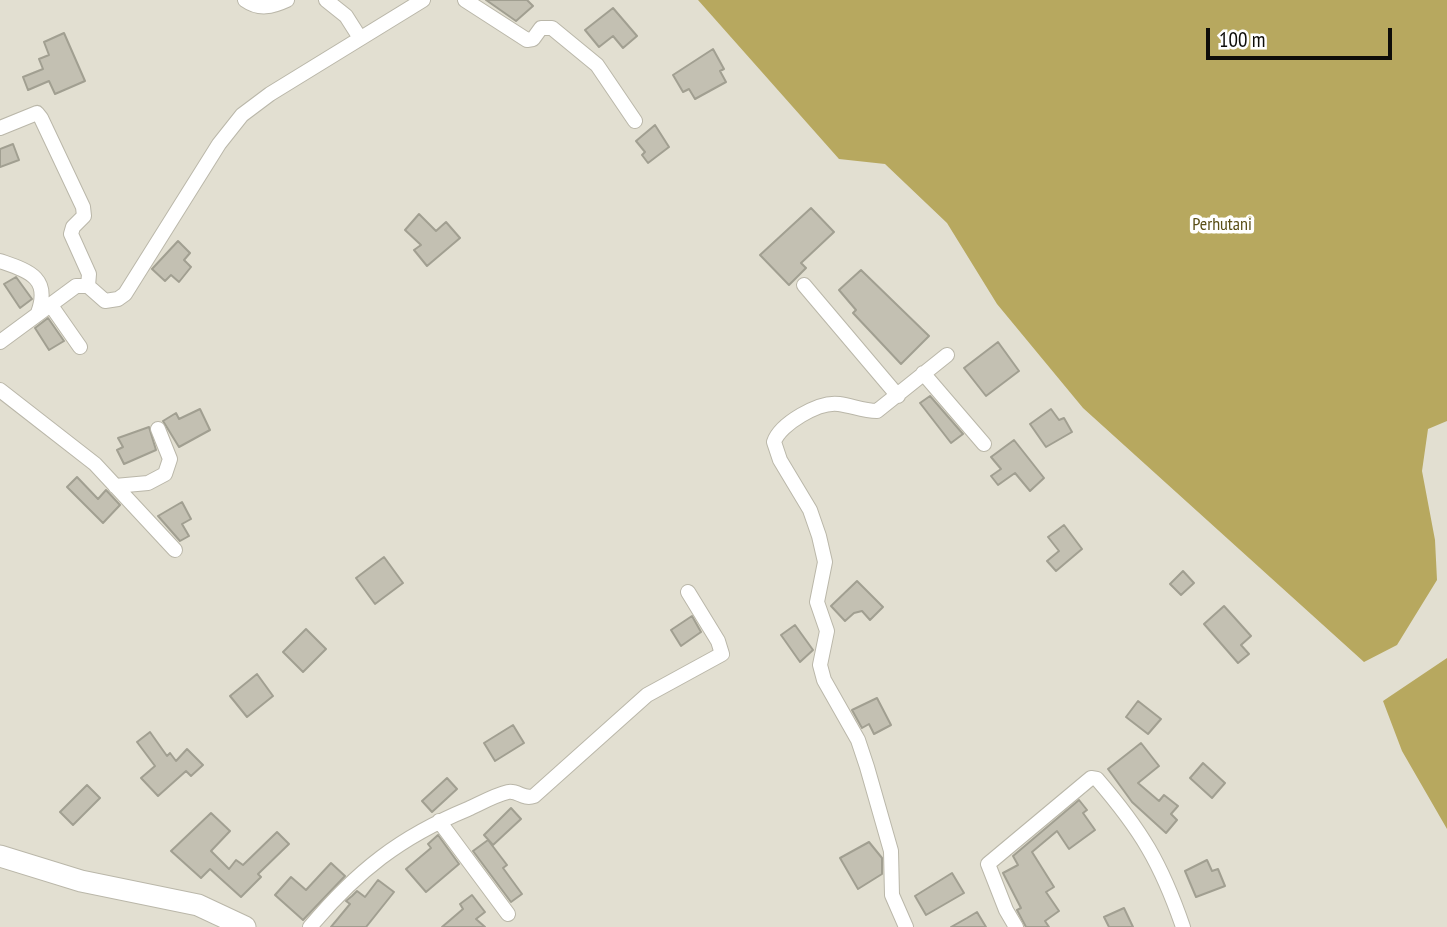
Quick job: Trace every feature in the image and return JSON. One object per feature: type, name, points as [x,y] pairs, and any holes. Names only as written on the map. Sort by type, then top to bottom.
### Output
[{"type":"highway","points":[[2,860],[81,881],[198,905],[245,927]]},
{"type":"street","points":[[245,0],[269,7],[287,0]]},
{"type":"street","points":[[327,0],[345,16],[360,38]]},
{"type":"street","points":[[88,286],[104,301],[118,299],[125,294],[219,144],[242,115],[422,0]]},
{"type":"street","points":[[465,0],[527,40],[533,39],[541,28],[552,28],[597,65],[635,121]]},
{"type":"street","points":[[0,128],[34,113],[41,118],[83,207],[84,216],[71,230],[89,274],[88,286]]},
{"type":"street","points":[[0,261],[27,271],[37,279],[44,309],[80,347]]},
{"type":"street","points":[[804,285],[898,396]]},
{"type":"street","points":[[0,342],[71,289],[88,286]]},
{"type":"street","points":[[906,927],[892,895],[891,851],[867,767],[858,740],[824,680],[820,666],[827,631],[817,602],[825,562],[819,537],[810,510],[780,460],[774,442],[785,427],[825,405],[837,404],[864,411],[877,411],[947,355]]},
{"type":"street","points":[[923,373],[984,444]]},
{"type":"street","points":[[0,390],[95,464],[175,550]]},
{"type":"street","points":[[116,486],[148,483],[165,474],[170,459],[158,429]]},
{"type":"street","points":[[310,927],[361,870],[410,835],[507,792],[514,792],[525,798],[534,796],[647,695],[722,654],[718,641],[688,592]]},
{"type":"street","points":[[1016,927],[1006,910],[988,864],[1091,778],[1097,779],[1145,838],[1169,887],[1182,927]]},
{"type":"street","points":[[439,821],[508,914]]},
{"type":"green space","name":"Perhutani","points":[[698,0],[1447,0],[1447,421],[1428,429],[1422,471],[1435,540],[1437,580],[1397,645],[1364,662],[1083,408],[997,304],[947,223],[885,164],[839,159]]},
{"type":"green space","points":[[1447,658],[1447,829],[1402,751],[1383,701]]},
{"type":"building","points":[[486,0],[527,0],[533,6],[516,21]]},
{"type":"building","points":[[613,8],[637,36],[623,48],[613,36],[599,47],[585,30]]},
{"type":"building","points":[[64,33],[85,81],[55,94],[49,81],[28,90],[23,77],[43,69],[39,59],[49,55],[44,42]]},
{"type":"building","points":[[713,49],[724,69],[720,71],[726,82],[695,99],[689,89],[683,92],[673,75]]},
{"type":"building","points":[[655,125],[669,147],[648,163],[642,155],[645,152],[636,141]]},
{"type":"building","points":[[13,144],[19,160],[0,167],[0,149]]},
{"type":"building","points":[[811,208],[834,232],[801,263],[806,268],[789,285],[760,255]]},
{"type":"building","points":[[419,214],[436,231],[446,222],[460,238],[427,266],[414,250],[421,245],[405,230]]},
{"type":"building","points":[[178,241],[190,253],[184,260],[191,267],[179,282],[171,275],[165,281],[152,269]]},
{"type":"building","points":[[861,270],[929,336],[901,364],[853,313],[856,310],[839,290]]},
{"type":"building","points":[[16,277],[32,299],[20,308],[4,284]]},
{"type":"building","points":[[48,318],[64,341],[49,350],[35,328]]},
{"type":"building","points":[[998,342],[1019,371],[986,396],[964,368]]},
{"type":"building","points":[[930,396],[963,434],[951,443],[920,403]]},
{"type":"building","points":[[200,409],[210,430],[179,447],[163,421],[176,413],[179,419]]},
{"type":"building","points":[[1051,409],[1059,420],[1064,418],[1072,432],[1046,447],[1030,424]]},
{"type":"building","points":[[149,427],[156,450],[124,464],[117,450],[123,447],[118,438]]},
{"type":"building","points":[[1014,440],[1044,478],[1030,491],[1015,473],[998,485],[991,476],[1001,469],[991,457]]},
{"type":"building","points":[[77,477],[98,499],[106,490],[120,505],[103,523],[67,487]]},
{"type":"building","points":[[182,502],[191,519],[182,524],[189,536],[180,541],[158,516]]},
{"type":"building","points":[[1064,525],[1082,549],[1056,571],[1047,561],[1059,551],[1048,537]]},
{"type":"building","points":[[384,557],[403,583],[375,604],[356,578]]},
{"type":"building","points":[[1183,571],[1194,583],[1181,595],[1170,584]]},
{"type":"building","points":[[857,581],[883,607],[870,620],[862,611],[854,613],[845,621],[831,606]]},
{"type":"building","points":[[1224,606],[1251,636],[1241,645],[1249,654],[1238,663],[1204,624]]},
{"type":"building","points":[[692,616],[701,632],[681,646],[671,630]]},
{"type":"building","points":[[795,625],[813,650],[800,662],[781,635]]},
{"type":"building","points":[[306,629],[326,649],[303,672],[283,652]]},
{"type":"building","points":[[257,674],[273,696],[247,717],[230,696]]},
{"type":"building","points":[[877,698],[891,725],[874,734],[869,724],[862,728],[852,710]]},
{"type":"building","points":[[1138,701],[1161,719],[1148,734],[1126,717]]},
{"type":"building","points":[[513,725],[524,743],[495,761],[484,743]]},
{"type":"building","points":[[150,732],[167,756],[170,753],[176,761],[187,749],[203,765],[191,776],[186,771],[158,796],[141,778],[155,766],[137,742]]},
{"type":"building","points":[[1141,743],[1159,766],[1138,783],[1159,801],[1164,795],[1178,806],[1171,814],[1177,820],[1166,833],[1132,802],[1108,769]]},
{"type":"building","points":[[1203,763],[1225,783],[1212,798],[1190,778]]},
{"type":"building","points":[[447,778],[457,789],[432,812],[422,801]]},
{"type":"building","points":[[87,785],[100,798],[73,825],[60,812]]},
{"type":"building","points":[[1079,800],[1087,810],[1083,813],[1095,830],[1069,849],[1057,831],[1032,852],[1054,887],[1046,892],[1059,911],[1045,921],[1049,927],[1026,927],[1017,910],[1021,908],[1003,873],[1018,865],[1013,856]]},
{"type":"building","points":[[511,808],[521,819],[493,845],[484,835]]},
{"type":"building","points":[[211,813],[230,831],[211,851],[229,869],[236,860],[243,865],[277,832],[289,844],[258,874],[261,877],[241,897],[210,869],[201,878],[171,851]]},
{"type":"building","points":[[438,835],[459,864],[426,892],[406,869],[431,848],[428,844]]},
{"type":"building","points":[[488,840],[507,865],[503,868],[522,894],[511,902],[473,851]]},
{"type":"building","points":[[869,842],[882,858],[882,874],[858,889],[840,858]]},
{"type":"building","points":[[1207,860],[1212,871],[1218,869],[1225,886],[1196,897],[1185,871]]},
{"type":"building","points":[[331,863],[345,876],[303,920],[275,895],[291,877],[306,890]]},
{"type":"building","points":[[952,873],[964,893],[926,915],[915,896]]},
{"type":"building","points":[[378,880],[394,892],[366,927],[331,927],[350,904],[346,901],[357,891],[365,897]]},
{"type":"building","points":[[472,895],[485,912],[476,919],[485,927],[442,927],[463,909],[460,904]]},
{"type":"building","points":[[1124,908],[1133,927],[1109,927],[1104,917]]},
{"type":"building","points":[[977,912],[986,927],[951,927],[967,918]]}]
